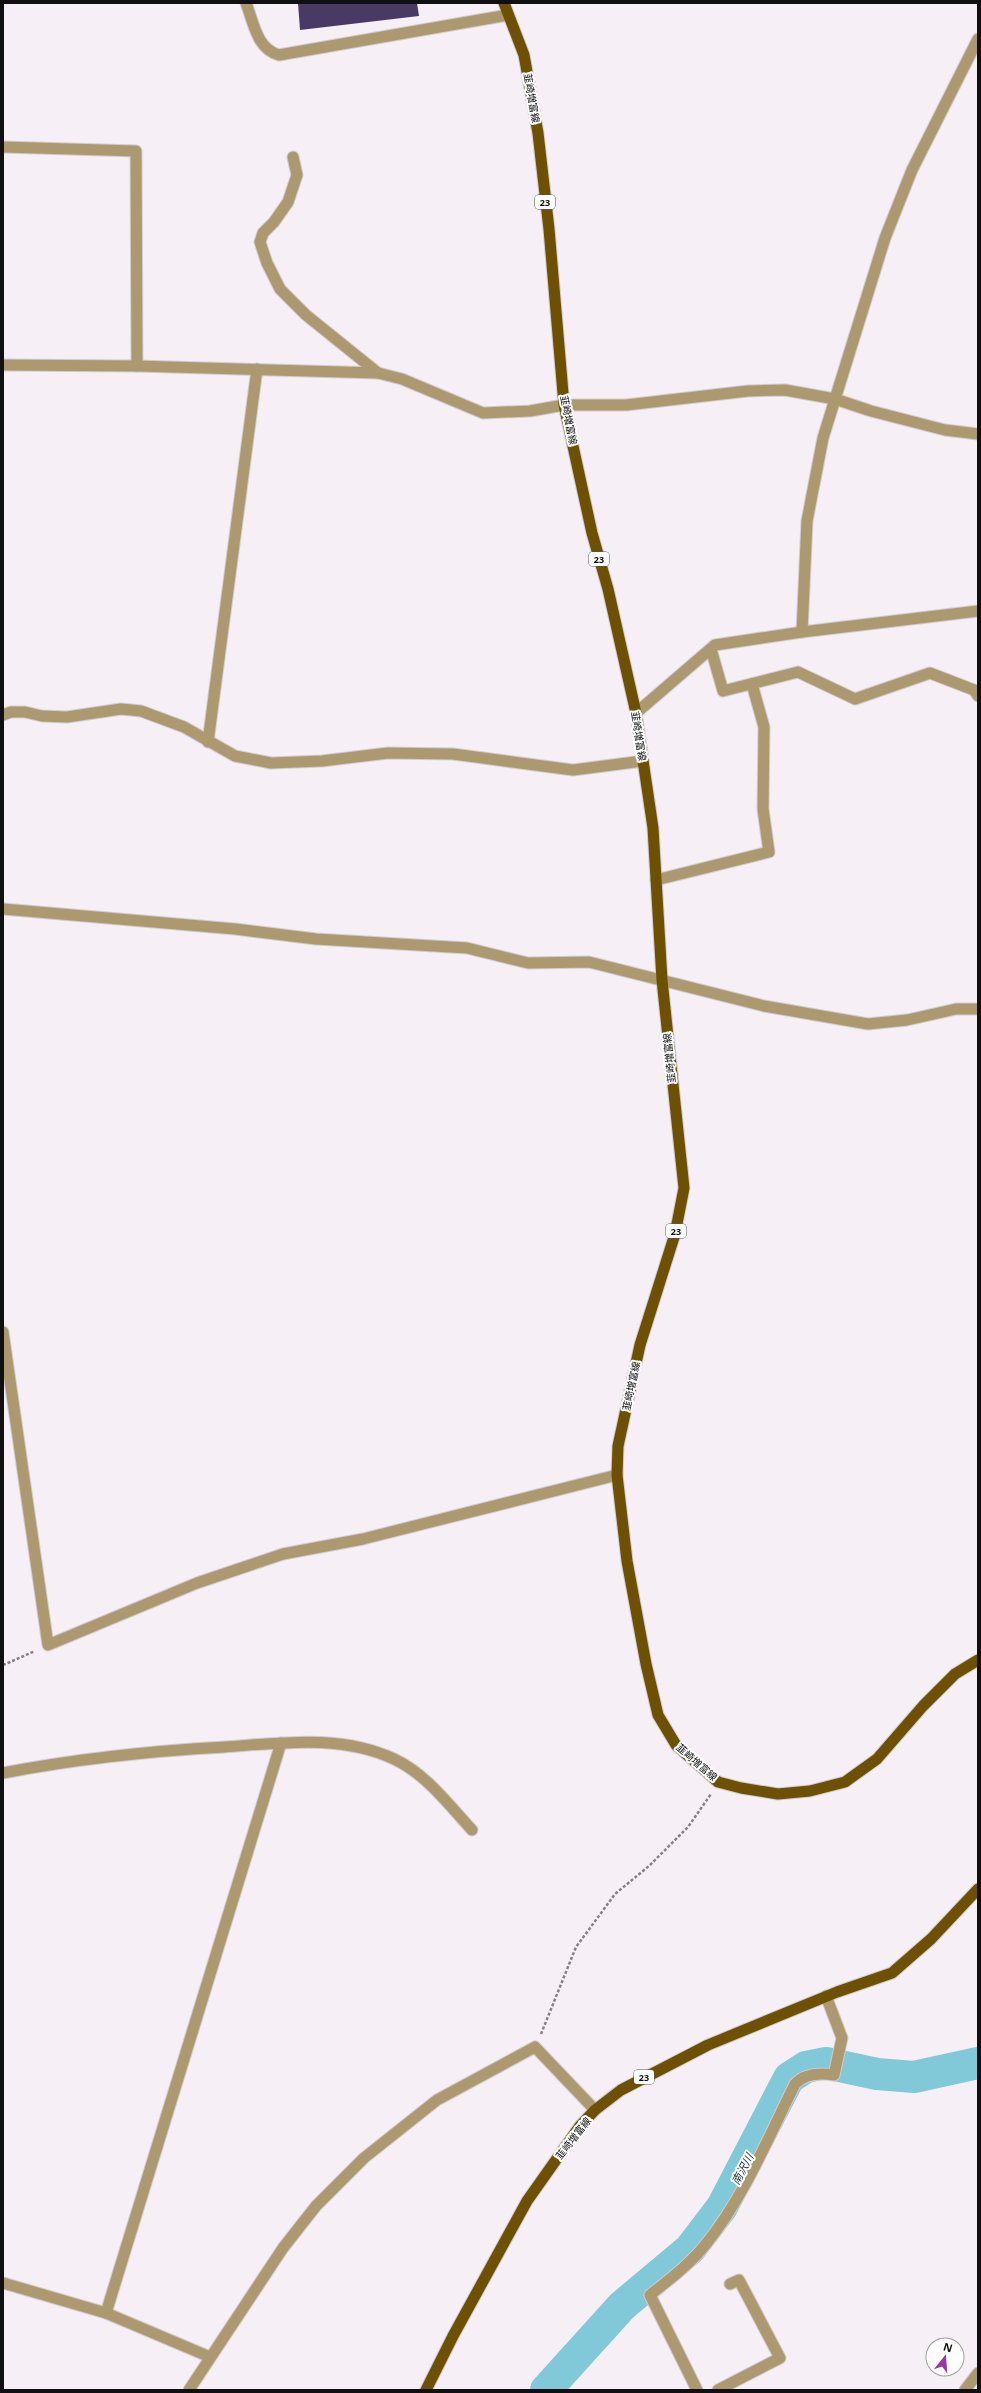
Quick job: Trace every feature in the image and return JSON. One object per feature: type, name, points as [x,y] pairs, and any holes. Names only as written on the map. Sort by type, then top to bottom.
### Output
[{"type":"main road","name":"韮崎増富線","points":[[504,3],[524,55],[538,133],[549,229],[564,405],[592,532],[608,589],[636,713],[653,828],[662,980],[684,1188],[676,1234],[640,1345],[618,1446],[617,1475],[627,1561],[646,1664],[658,1715],[676,1745],[718,1782],[741,1788],[778,1794],[810,1791],[845,1782],[877,1759],[923,1706],[955,1674],[978,1660]]},
{"type":"main road","name":"韮崎増富線","points":[[426,2390],[453,2336],[527,2201],[580,2126],[595,2110],[621,2090],[708,2045],[826,1996],[892,1973],[931,1939],[977,1891]]},
{"type":"street","points":[[246,3],[262,45],[268,52],[280,55],[508,15]]},
{"type":"street","points":[[802,632],[807,521],[823,438],[885,238],[912,170],[978,39]]},
{"type":"street","points":[[3,148],[136,151],[137,366]]},
{"type":"street","points":[[293,157],[297,175],[288,202],[274,222],[263,233],[260,242],[267,263],[280,289],[306,315],[378,373]]},
{"type":"street","points":[[3,365],[137,366],[378,373],[402,379],[483,413],[530,411],[564,405],[626,405],[741,392],[777,390],[835,399],[871,411],[945,430],[978,434]]},
{"type":"street","points":[[208,742],[257,369]]},
{"type":"street","points":[[636,713],[715,645],[802,632],[978,611]]},
{"type":"street","points":[[711,649],[724,691],[798,672],[855,699],[930,673],[974,690],[978,696]]},
{"type":"street","points":[[656,880],[769,852],[763,809],[764,727],[752,684]]},
{"type":"street","points":[[3,715],[10,712],[25,712],[42,716],[67,717],[121,708],[142,711],[184,727],[235,756],[271,763],[322,761],[388,753],[453,754],[573,770],[644,761]]},
{"type":"street","points":[[3,909],[235,929],[316,939],[467,948],[528,963],[589,962],[764,1006],[868,1024],[907,1020],[956,1009],[978,1009]]},
{"type":"street","points":[[3,1332],[48,1645],[197,1583],[283,1554],[364,1539],[617,1475]]},
{"type":"street","points":[[3,1773],[154,1751],[318,1742],[360,1747],[394,1759],[418,1772],[472,1830]]},
{"type":"street","points":[[106,2313],[281,1743]]},
{"type":"street","points":[[697,2390],[650,2295],[680,2271],[706,2245],[723,2221],[741,2192],[795,2084],[800,2079],[822,2073],[834,2076],[842,2038],[826,1996]]},
{"type":"street","points":[[189,2390],[283,2248],[316,2206],[364,2158],[437,2100],[536,2048],[595,2110]]},
{"type":"street","points":[[718,2390],[732,2387],[780,2358],[739,2280],[730,2284]]},
{"type":"street","points":[[3,2283],[106,2313],[210,2357]]},
{"type":"street","points":[[965,2390],[978,2373]]},
{"type":"path","points":[[3,1665],[48,1645]]},
{"type":"path","points":[[536,2048],[576,1947],[615,1894],[649,1866],[688,1827],[710,1797],[718,1782]]},
{"type":"building","points":[[298,3],[417,3],[419,16],[300,30]]},
{"type":"waterway","name":"南沢川","points":[[546,2390],[622,2306],[690,2249],[722,2207],[789,2078],[806,2067],[826,2063],[877,2074],[914,2077],[978,2063]]}]
